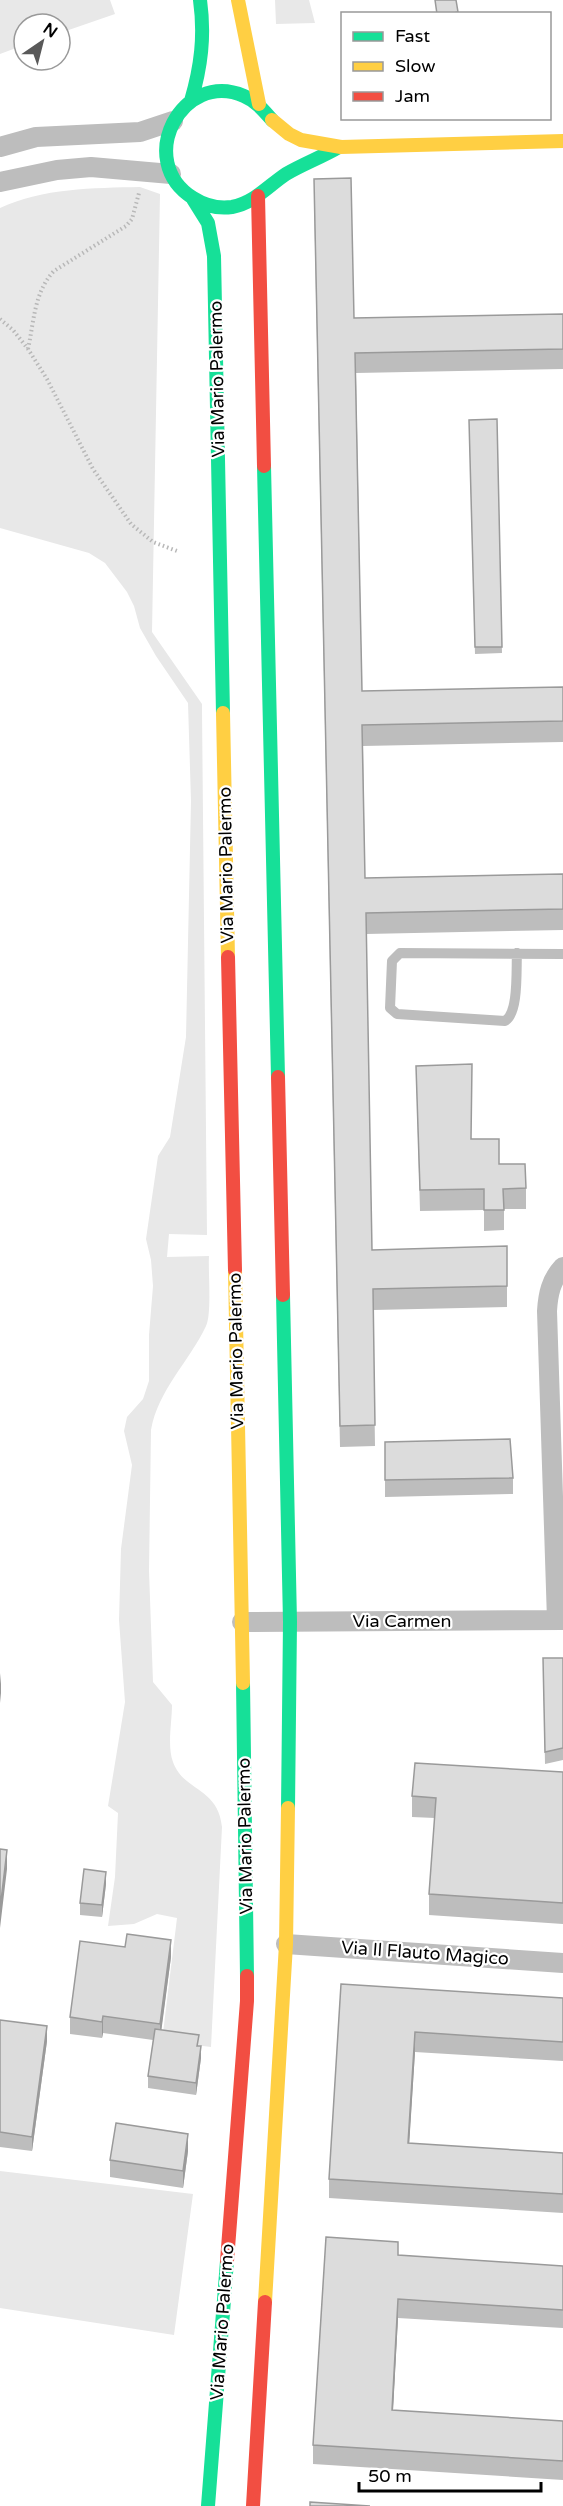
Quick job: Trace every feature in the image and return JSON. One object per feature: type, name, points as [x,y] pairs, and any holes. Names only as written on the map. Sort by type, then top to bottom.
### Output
[{"type":"street","points":[[189,0],[203,20]]},
{"type":"street","points":[[3,183],[57,170],[91,167],[171,174],[166,148],[173,122],[191,101],[204,50],[200,0]]},
{"type":"street","points":[[238,0],[259,104]]},
{"type":"street","points":[[191,101],[210,93],[240,94],[259,104],[280,129],[301,140],[339,147],[563,141]]},
{"type":"street","points":[[272,118],[281,145]]},
{"type":"street","points":[[0,147],[36,137],[140,132],[173,122]]},
{"type":"street","points":[[193,199],[209,205],[226,207],[243,204],[258,196],[270,184],[339,147]]},
{"type":"street","points":[[270,184],[280,161]]},
{"type":"street","name":"Via Mario Palermo","points":[[171,174],[180,188],[193,199],[208,223],[214,256],[242,1622],[247,2001],[208,2506]]},
{"type":"street","points":[[254,2506],[286,1944],[290,1622],[258,196]]},
{"type":"street","points":[[560,1620],[547,1311],[548,1296],[553,1280],[563,1267]]},
{"type":"street","name":"Via Carmen","points":[[242,1622],[560,1620]]},
{"type":"street","name":"Via Il Flauto Magico","points":[[286,1944],[563,1963]]},
{"type":"lane","points":[[517,953],[514,1010],[509,1019],[505,1021],[397,1014],[390,1008],[392,961],[397,954],[517,953],[563,954]]},
{"type":"path","points":[[28,349],[36,307],[46,280],[69,262],[111,237],[132,219],[140,187],[138,172]]},
{"type":"path","points":[[0,319],[13,330],[28,349],[47,379],[93,469],[131,524],[153,542],[177,551]]},
{"type":"shaded area","points":[[0,0],[110,0],[115,14],[72,29],[72,12],[12,12],[12,50],[0,54]]},
{"type":"shaded area","points":[[275,0],[309,0],[315,23],[276,24]]},
{"type":"shaded area","points":[[140,187],[160,194],[152,632],[202,704],[207,1235],[169,1234],[167,1257],[209,1256],[209,1312],[206,1326],[160,1402],[151,1430],[149,1571],[153,1682],[172,1705],[170,1741],[173,1762],[178,1772],[214,1804],[222,1827],[211,2047],[162,2041],[177,1918],[157,1914],[134,1924],[108,1926],[115,1877],[118,1813],[108,1806],[125,1702],[119,1620],[121,1549],[132,1465],[124,1431],[127,1417],[143,1399],[149,1381],[149,1335],[153,1286],[151,1260],[146,1239],[158,1156],[170,1137],[186,1037],[191,801],[188,703],[140,628],[134,606],[127,592],[105,563],[89,553],[0,528],[0,208],[33,196],[68,190]]},
{"type":"shaded area","points":[[0,2171],[193,2194],[174,2335],[0,2308]]},
{"type":"building","points":[[435,0],[456,0],[458,12],[437,12]]},
{"type":"building","points":[[351,178],[354,318],[563,314],[563,349],[355,353],[362,691],[563,687],[563,721],[362,725],[365,878],[563,874],[563,909],[366,913],[372,1250],[507,1246],[507,1286],[373,1289],[375,1425],[340,1426],[314,179]]},
{"type":"building","points":[[497,419],[502,647],[475,647],[469,420]]},
{"type":"building","points":[[472,1064],[471,1139],[499,1139],[499,1164],[525,1164],[526,1188],[503,1189],[504,1210],[484,1210],[484,1189],[420,1190],[416,1066]]},
{"type":"building","points":[[510,1439],[513,1478],[385,1480],[385,1442]]},
{"type":"building","points":[[543,1658],[563,1658],[563,1748],[545,1752]]},
{"type":"building","points":[[415,1763],[563,1772],[563,1903],[429,1894],[436,1798],[412,1796]]},
{"type":"building","points":[[0,1849],[7,1850],[0,1909]]},
{"type":"building","points":[[84,1869],[106,1872],[102,1905],[80,1903]]},
{"type":"building","points":[[127,1934],[171,1940],[160,2024],[103,2016],[102,2022],[70,2017],[80,1941],[125,1947]]},
{"type":"building","points":[[341,1984],[563,1998],[563,2042],[415,2032],[408,2143],[563,2153],[563,2194],[329,2179]]},
{"type":"building","points":[[0,2020],[47,2026],[32,2137],[0,2132]]},
{"type":"building","points":[[155,2029],[199,2035],[197,2046],[201,2046],[196,2083],[148,2076]]},
{"type":"building","points":[[116,2123],[188,2134],[183,2171],[110,2160]]},
{"type":"building","points":[[326,2237],[398,2242],[398,2255],[563,2266],[563,2310],[398,2299],[392,2410],[563,2421],[563,2461],[313,2445]]},
{"type":"building","points":[[310,2502],[370,2506],[310,2506]]},
{"type":"traffic: fast","points":[[191,101],[201,51],[200,0]]},
{"type":"traffic: fast","points":[[272,120],[256,103],[244,96],[222,91],[202,95],[185,107],[173,123],[167,142],[167,163],[176,182],[202,203],[216,207],[232,207],[247,202],[286,174],[339,147]]},
{"type":"traffic: fast","points":[[193,199],[208,223],[214,256],[223,713]]},
{"type":"traffic: fast","points":[[264,466],[278,1077]]},
{"type":"traffic: fast","points":[[283,1295],[290,1622],[288,1808]]},
{"type":"traffic: fast","points":[[243,1683],[247,1976]]},
{"type":"traffic: fast","points":[[208,2506],[227,2261]]},
{"type":"traffic: slow","points":[[238,0],[259,104]]},
{"type":"traffic: slow","points":[[272,120],[289,134],[301,140],[341,147],[563,141]]},
{"type":"traffic: slow","points":[[223,713],[228,957]]},
{"type":"traffic: slow","points":[[235,1270],[243,1683]]},
{"type":"traffic: slow","points":[[265,2302],[286,1944],[288,1808]]},
{"type":"traffic: jam","points":[[258,196],[264,466]]},
{"type":"traffic: jam","points":[[228,957],[235,1270]]},
{"type":"traffic: jam","points":[[278,1077],[283,1295]]},
{"type":"traffic: jam","points":[[227,2261],[247,1976]]},
{"type":"traffic: jam","points":[[253,2506],[265,2302]]}]
